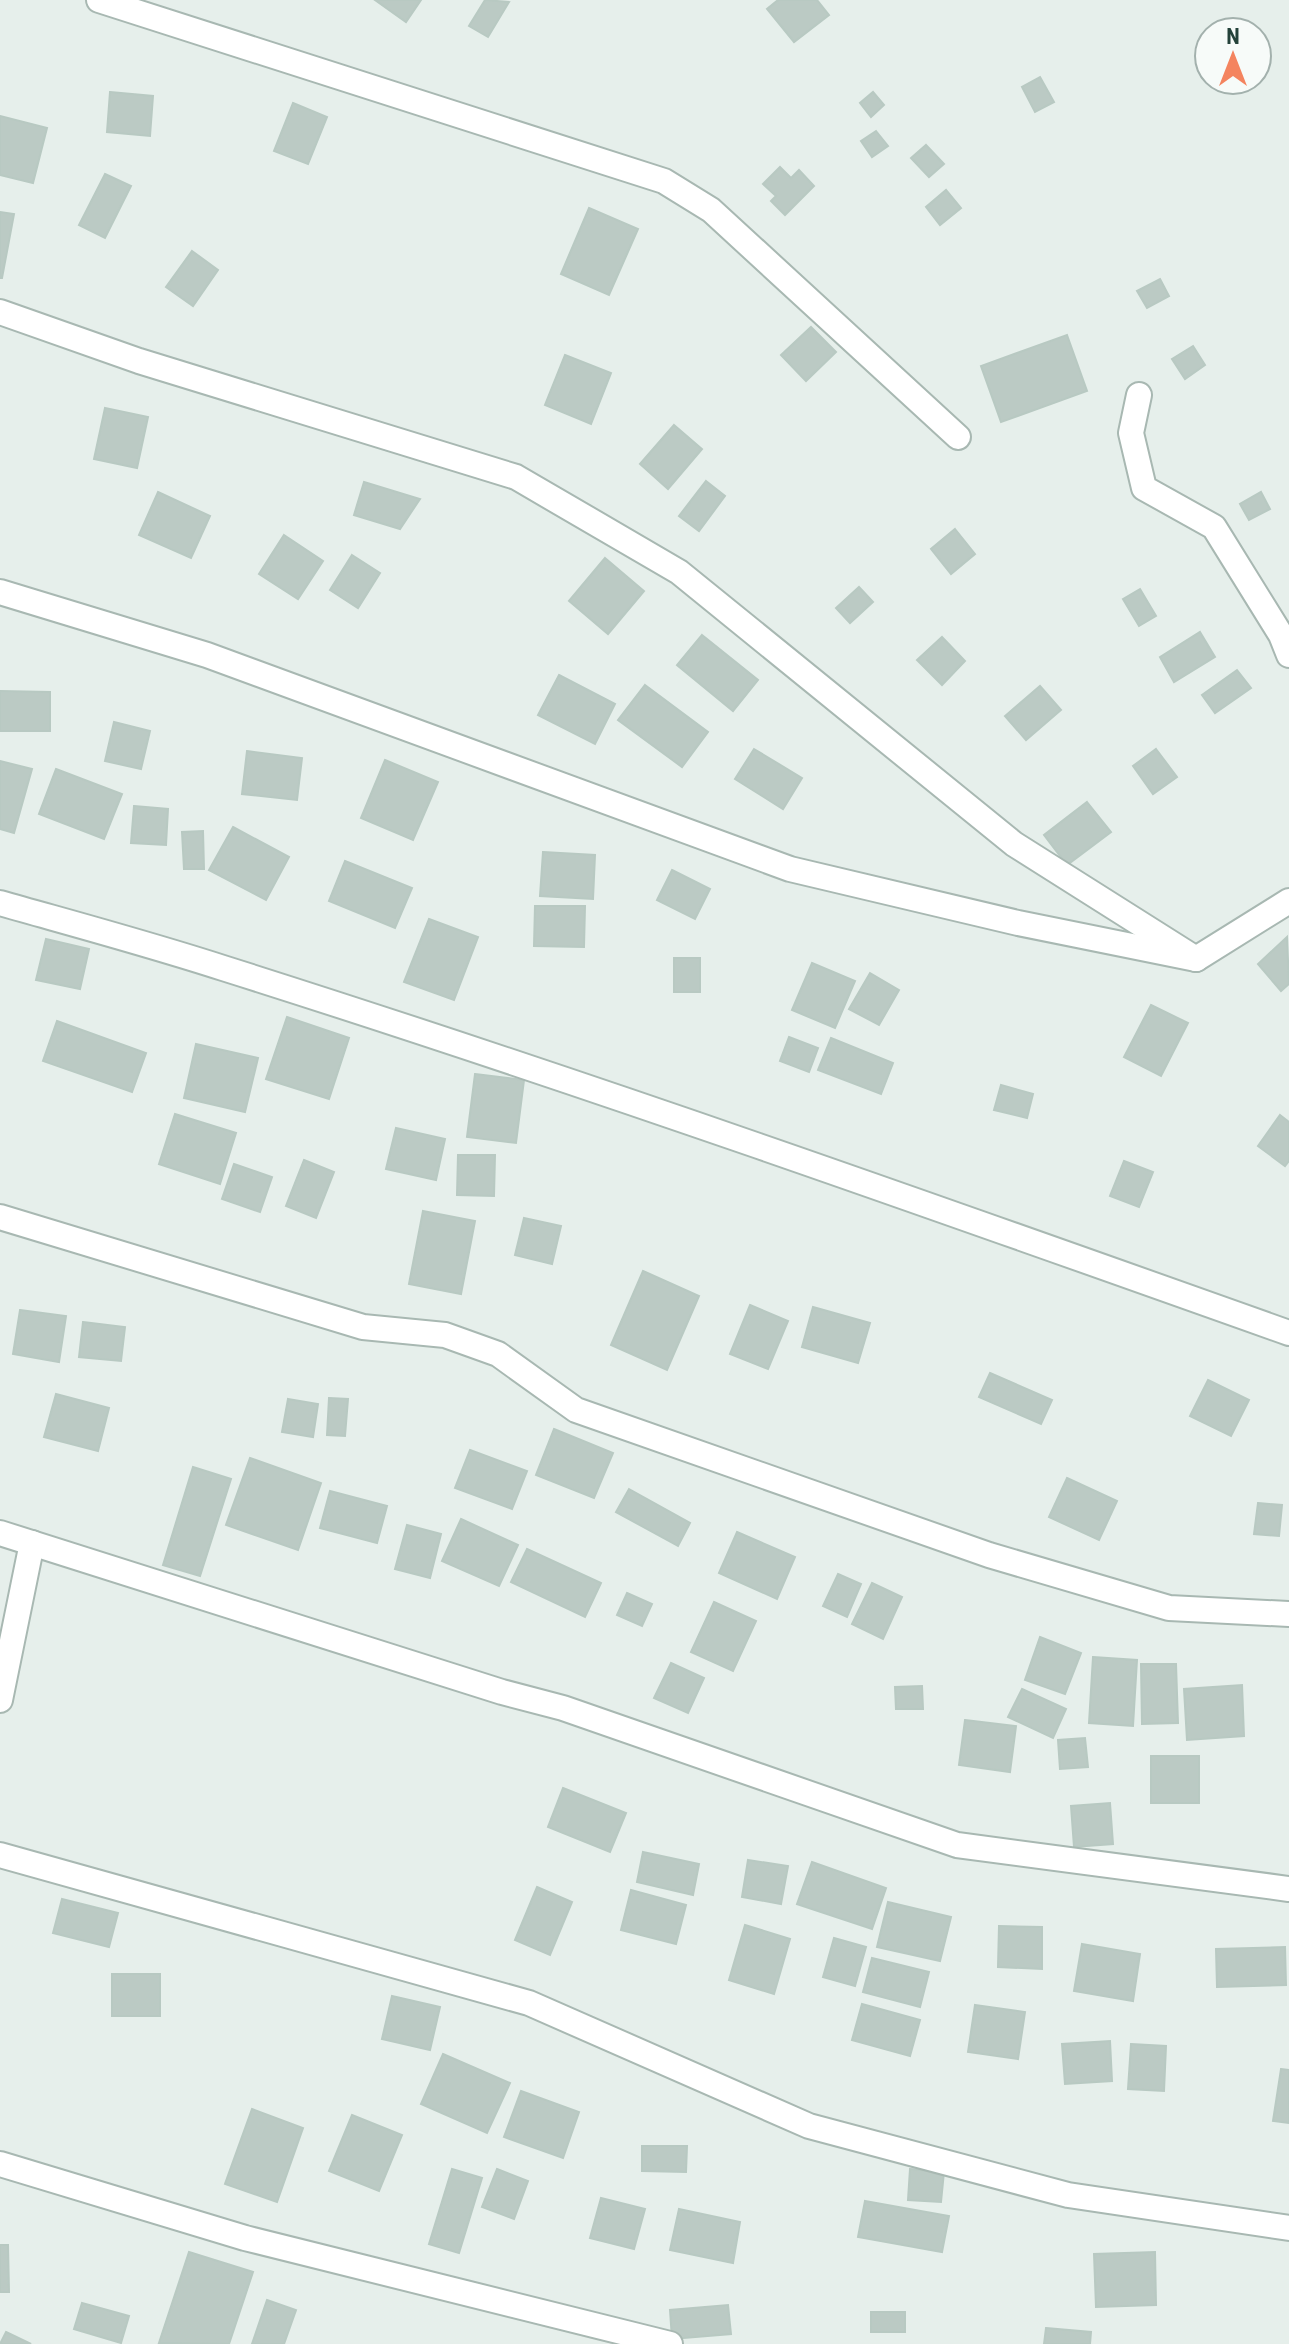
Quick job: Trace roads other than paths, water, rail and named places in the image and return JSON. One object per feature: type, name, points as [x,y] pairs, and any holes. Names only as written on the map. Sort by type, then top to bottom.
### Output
[{"type":"street","points":[[99,0],[664,181],[711,210],[958,437]]},
{"type":"street","points":[[0,312],[139,361],[516,477],[679,572],[1014,844],[1196,959]]},
{"type":"street","points":[[1139,395],[1131,433],[1144,488],[1214,527],[1281,635],[1289,655]]},
{"type":"street","points":[[0,592],[207,655],[790,869],[1018,923],[1196,959],[1289,901]]},
{"type":"street","points":[[0,903],[221,967],[543,1074],[872,1185],[1289,1333]]},
{"type":"street","points":[[0,1217],[363,1327],[445,1335],[498,1354],[576,1410],[989,1555],[1169,1608],[1289,1614]]},
{"type":"street","points":[[0,1533],[502,1692],[563,1708],[957,1845],[1289,1889]]},
{"type":"street","points":[[0,1700],[32,1543]]},
{"type":"street","points":[[0,1855],[529,2003],[809,2126],[1068,2195],[1289,2228]]},
{"type":"street","points":[[0,2164],[245,2238],[670,2344]]}]
